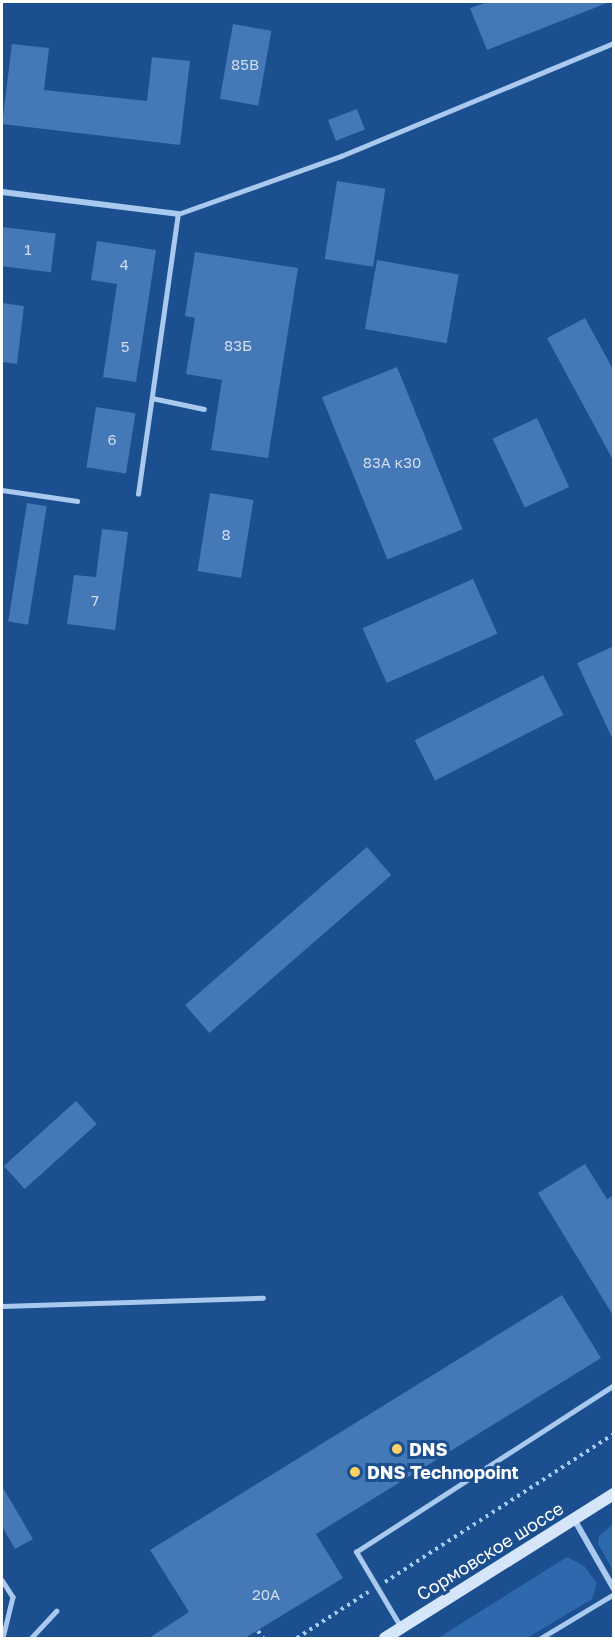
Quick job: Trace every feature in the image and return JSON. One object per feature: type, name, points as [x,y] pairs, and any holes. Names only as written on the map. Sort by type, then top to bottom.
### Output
[{"type":"main road","name":"Сормовское шоссе","points":[[385,1638],[614,1494]]},
{"type":"street","points":[[2,192],[178,214]]},
{"type":"street","points":[[574,1519],[614,1591]]},
{"type":"lane","points":[[138,494],[178,214],[341,156],[614,43]]},
{"type":"lane","points":[[152,398],[204,409]]},
{"type":"lane","points":[[2,490],[77,501]]},
{"type":"lane","points":[[2,1306],[263,1298]]},
{"type":"lane","points":[[401,1628],[356,1552],[614,1385]]},
{"type":"lane","points":[[2,1580],[13,1597],[3,1638]]},
{"type":"lane","points":[[541,1638],[614,1591]]},
{"type":"lane","points":[[31,1638],[56,1611]]},
{"type":"path","points":[[297,1638],[614,1434]]},
{"type":"path","points":[[258,1631],[263,1638]]},
{"type":"shaded area","points":[[613,1524],[613,1570],[598,1544],[599,1536]]},
{"type":"shaded area","points":[[567,1557],[584,1566],[597,1583],[592,1599],[527,1638],[438,1638]]},
{"type":"building","points":[[488,2],[607,3],[487,50],[470,8]]},
{"type":"building","points":[[233,24],[271,31],[258,106],[220,99]]},
{"type":"building","points":[[12,44],[49,48],[44,90],[147,101],[152,57],[190,61],[180,145],[2,124]]},
{"type":"building","points":[[357,109],[365,130],[336,141],[328,120]]},
{"type":"building","points":[[337,181],[385,189],[373,267],[325,259]]},
{"type":"building","points":[[2,227],[56,234],[51,272],[2,266]]},
{"type":"building","points":[[97,241],[156,250],[136,382],[103,377],[117,284],[91,280]]},
{"type":"building","points":[[195,252],[298,268],[268,458],[211,450],[222,380],[186,374],[195,318],[185,316]]},
{"type":"building","points":[[377,260],[459,274],[447,343],[365,329]]},
{"type":"building","points":[[2,303],[24,306],[17,364],[2,362]]},
{"type":"building","points":[[585,318],[614,371],[614,462],[547,338]]},
{"type":"building","points":[[397,367],[463,529],[387,560],[322,397]]},
{"type":"building","points":[[96,407],[136,413],[126,474],[86,467]]},
{"type":"building","points":[[537,418],[569,487],[525,508],[493,439]]},
{"type":"building","points":[[210,493],[253,500],[241,578],[198,571]]},
{"type":"building","points":[[27,503],[47,506],[28,625],[8,622]]},
{"type":"building","points":[[102,529],[128,532],[115,630],[67,624],[74,575],[96,577]]},
{"type":"building","points":[[473,579],[497,634],[387,683],[362,628]]},
{"type":"building","points":[[614,646],[614,742],[577,663]]},
{"type":"building","points":[[543,675],[563,715],[435,780],[415,740]]},
{"type":"building","points":[[367,847],[391,875],[209,1033],[185,1005]]},
{"type":"building","points":[[76,1101],[97,1124],[25,1189],[4,1166]]},
{"type":"building","points":[[585,1164],[607,1199],[614,1195],[614,1317],[538,1193]]},
{"type":"building","points":[[562,1295],[601,1358],[316,1534],[343,1578],[245,1638],[149,1638],[189,1612],[150,1550]]},
{"type":"building","points":[[2,1486],[33,1539],[15,1549],[2,1526]]},
{"type":"place","name":"DNS","points":[[397,1449]]},
{"type":"place","name":"DNS Technopoint","points":[[355,1472]]}]
